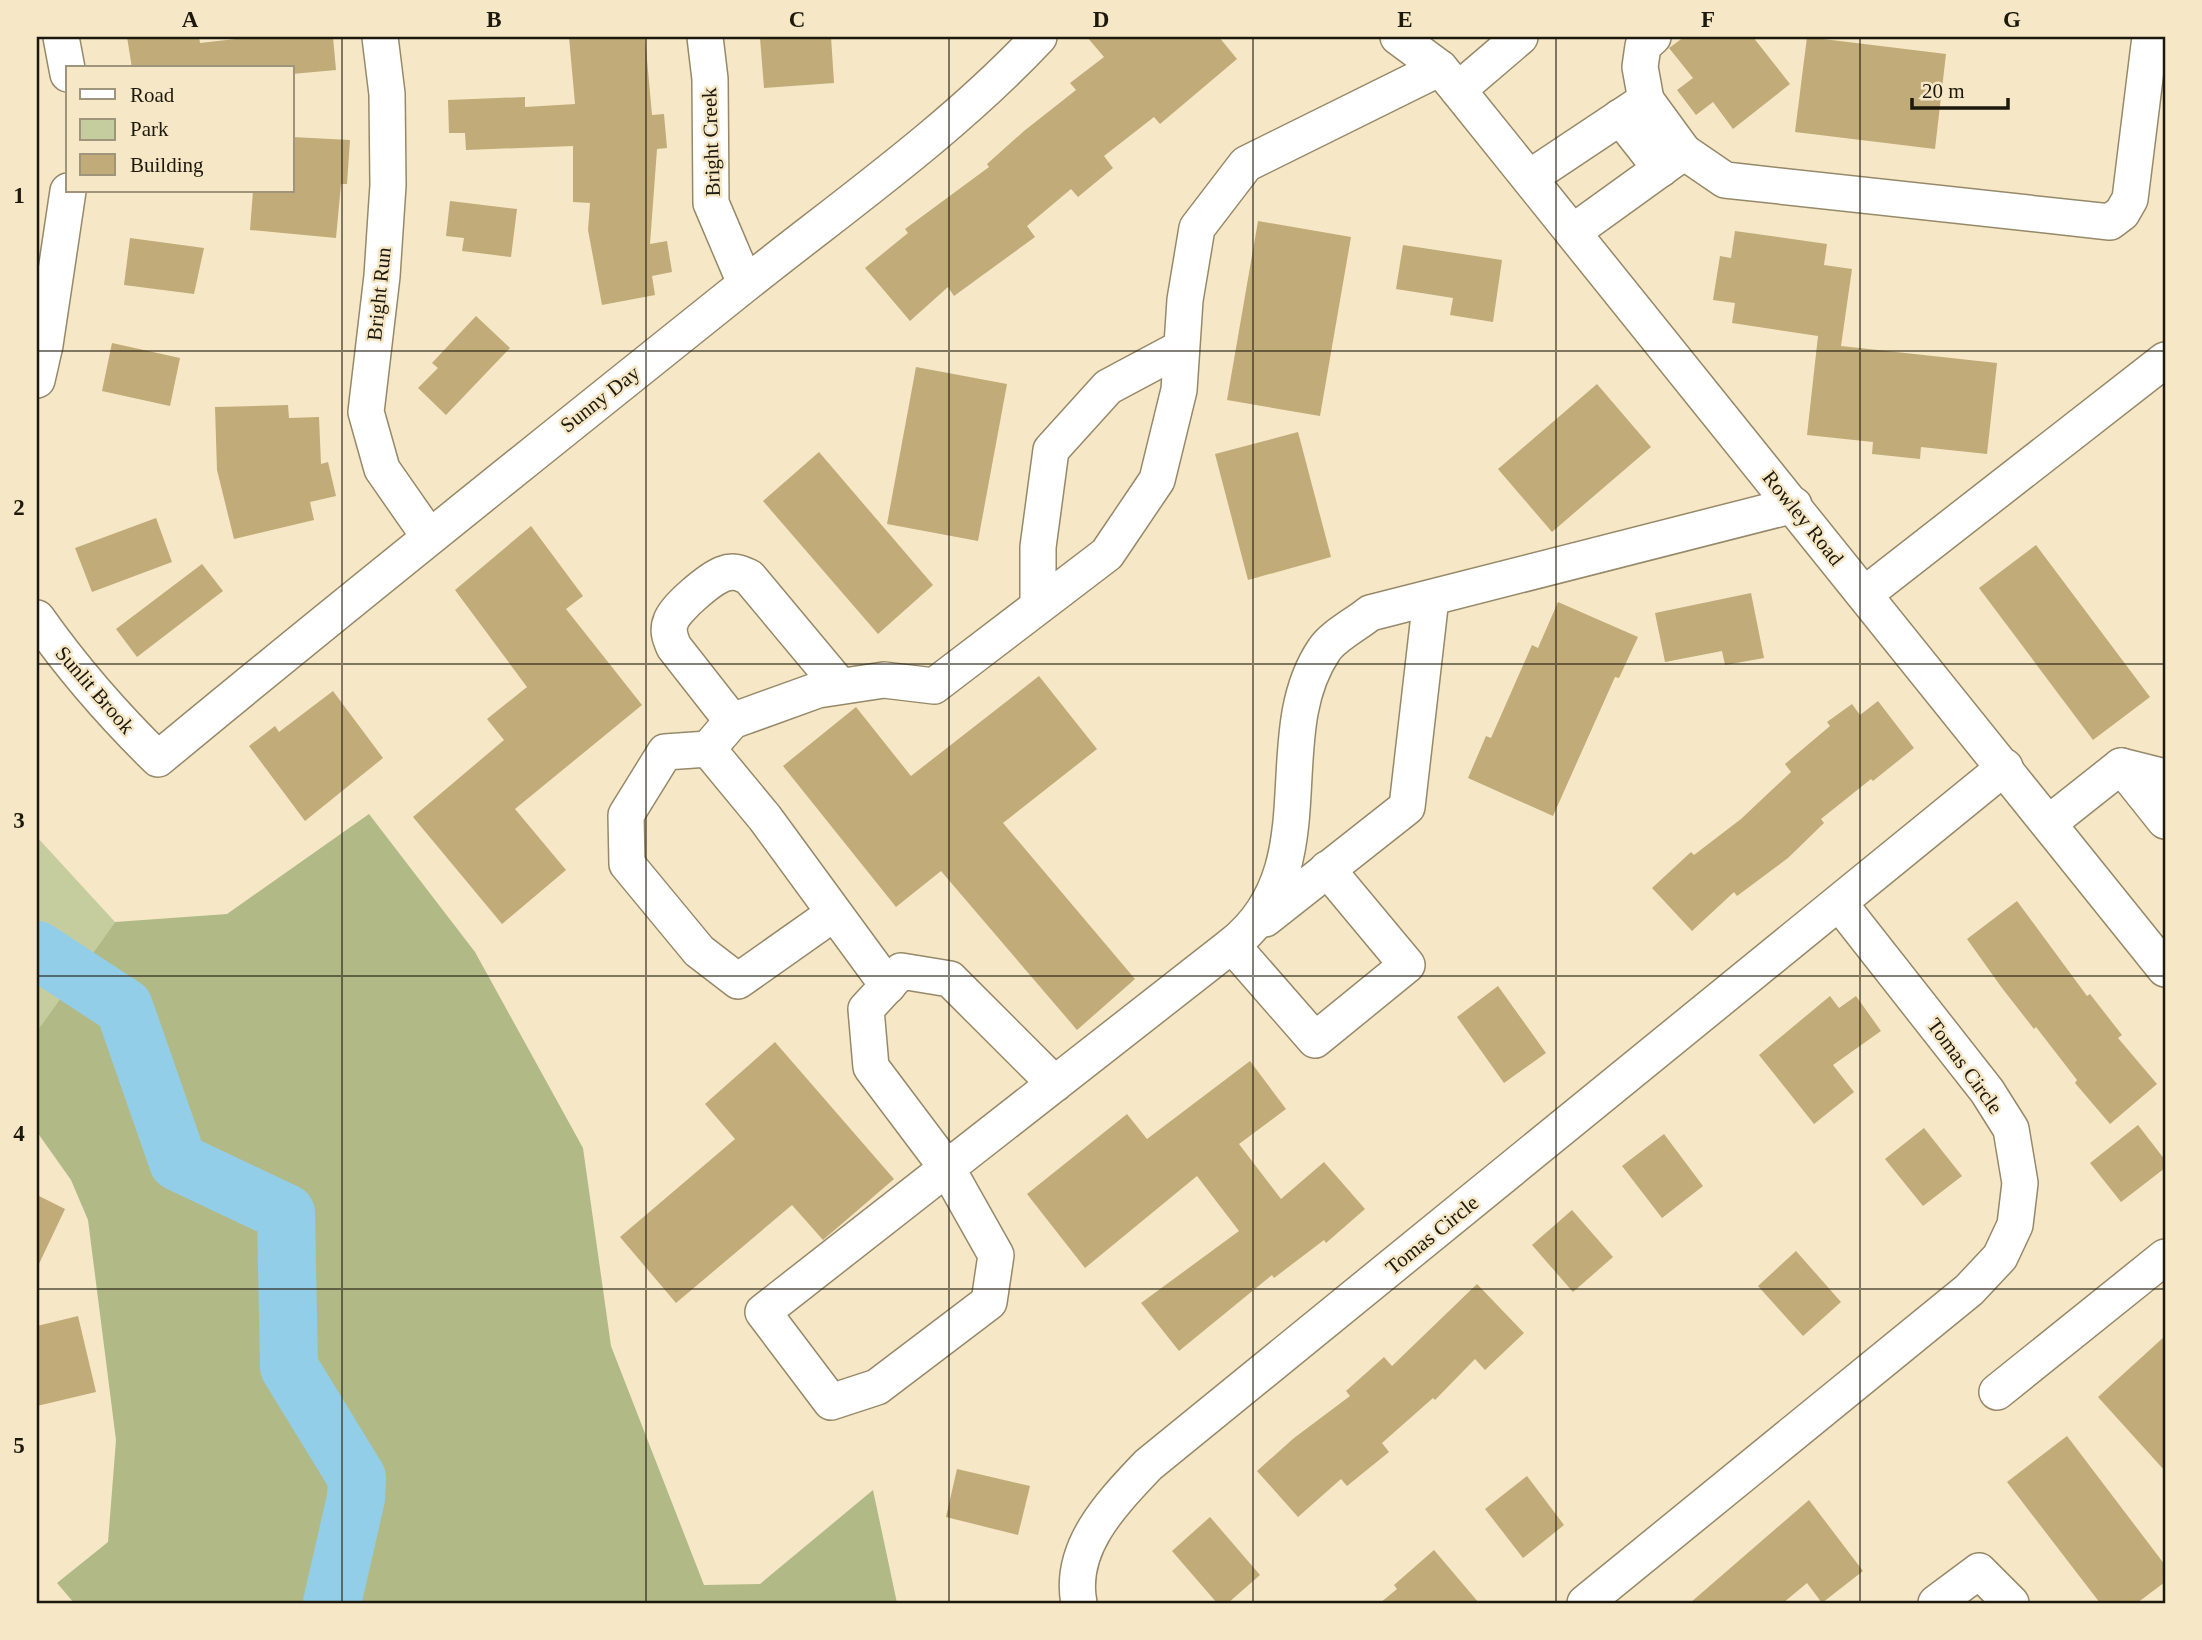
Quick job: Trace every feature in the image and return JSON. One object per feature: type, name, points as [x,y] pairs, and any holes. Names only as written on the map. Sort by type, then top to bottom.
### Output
[{"type":"street","points":[[61,37],[66,66]]},
{"type":"street","name":"Bright Run","points":[[380,37],[387,94],[388,185],[382,276],[366,412],[382,469],[428,536]]},
{"type":"street","name":"Bright Creek","points":[[705,37],[710,79],[711,203],[745,283]]},
{"type":"street","name":"Sunny Day","points":[[158,759],[428,536],[904,160],[999,80],[1039,37]]},
{"type":"street","name":"Rowley Road","points":[[1398,37],[1443,65],[1529,177],[2165,969]]},
{"type":"street","points":[[833,914],[738,981],[699,951],[627,864],[626,815],[665,752],[708,749],[732,721],[818,690],[884,680],[934,686],[1107,554],[1157,480],[1179,390],[1185,300],[1197,228],[1246,164],[1443,65],[1520,37]]},
{"type":"street","points":[[1653,37],[1643,46],[1633,108],[1672,161],[1725,180],[2110,222],[2122,213],[2130,199],[2150,37]]},
{"type":"street","points":[[1529,177],[1633,108]]},
{"type":"street","points":[[1573,232],[1672,161]]},
{"type":"street","points":[[37,380],[46,345],[68,192]]},
{"type":"street","points":[[1038,606],[1038,547],[1051,450],[1108,387],[1181,348]]},
{"type":"street","points":[[1865,594],[2165,360]]},
{"type":"street","points":[[1244,936],[1280,880],[1295,801],[1299,707],[1324,649],[1370,613],[1794,506]]},
{"type":"street","points":[[732,721],[674,647],[668,634],[670,621],[679,607],[722,574],[738,572],[749,577],[840,686]]},
{"type":"street","points":[[1055,1084],[950,979],[901,971],[866,1009],[871,1066],[947,1168],[996,1255],[989,1302],[877,1387],[831,1402],[763,1312],[947,1168],[1055,1084],[1244,936],[1407,807],[1431,598]]},
{"type":"street","name":"Sunlit Brook","points":[[37,618],[63,655],[119,721],[158,759]]},
{"type":"street","points":[[708,749],[765,818],[888,986]]},
{"type":"street","points":[[2121,766],[2165,777]]},
{"type":"street","points":[[2121,766],[2165,821]]},
{"type":"street","points":[[2049,823],[2121,766]]},
{"type":"street","name":"Tomas Circle","points":[[1079,1603],[1080,1563],[1104,1511],[1148,1465],[2005,767]]},
{"type":"street","points":[[1244,936],[1315,1040],[1407,965],[1327,869]]},
{"type":"street","name":"Tomas Circle","points":[[1585,1603],[1969,1290],[2000,1257],[2015,1225],[2020,1183],[2011,1129],[1987,1091],[1840,904]]},
{"type":"street","points":[[1997,1392],[2165,1257]]},
{"type":"street","points":[[1936,1603],[1979,1571],[2011,1603]]},
{"type":"green space","points":[[369,814],[475,952],[583,1148],[611,1346],[704,1585],[760,1584],[873,1490],[897,1603],[74,1603],[57,1583],[108,1542],[116,1440],[88,1220],[71,1180],[37,1132],[37,1031],[115,922],[227,914]]},
{"type":"green space","points":[[37,837],[115,922],[37,1031]]},
{"type":"building","points":[[127,37],[199,37],[200,43],[253,37],[333,37],[336,70],[294,74],[294,66],[132,66]]},
{"type":"building","points":[[569,37],[645,37],[652,115],[664,114],[667,148],[657,149],[650,244],[667,241],[672,272],[652,276],[655,295],[602,305],[588,230],[590,203],[573,202],[573,146],[466,150],[465,133],[449,133],[448,100],[525,97],[525,107],[575,104]]},
{"type":"building","points":[[831,37],[834,83],[764,88],[760,38]]},
{"type":"building","points":[[1087,37],[1219,37],[1237,59],[1160,124],[1154,117],[1104,156],[1113,168],[1078,197],[1071,189],[1027,226],[1035,237],[954,296],[948,287],[910,321],[865,268],[908,233],[905,229],[989,167],[987,164],[1024,131],[1076,90],[1070,83],[1104,57]]},
{"type":"building","points":[[1684,37],[1753,37],[1790,84],[1733,129],[1713,102],[1696,115],[1677,90],[1693,78],[1669,48]]},
{"type":"building","points":[[1807,37],[1946,54],[1935,149],[1795,132]]},
{"type":"building","points":[[294,137],[350,140],[347,184],[341,184],[336,238],[250,230],[253,192],[294,192]]},
{"type":"building","points":[[450,201],[517,209],[511,257],[462,251],[464,238],[446,236]]},
{"type":"building","points":[[1258,221],[1351,237],[1320,416],[1227,400]]},
{"type":"building","points":[[1735,231],[1827,244],[1824,265],[1852,269],[1841,346],[1997,363],[1987,454],[1921,447],[1920,459],[1872,454],[1873,442],[1807,435],[1818,336],[1732,323],[1735,303],[1713,300],[1720,256],[1731,258]]},
{"type":"building","points":[[130,238],[204,248],[194,294],[124,285]]},
{"type":"building","points":[[1403,245],[1502,260],[1493,322],[1450,315],[1453,298],[1396,289]]},
{"type":"building","points":[[476,316],[510,348],[446,415],[418,388],[438,368],[432,363]]},
{"type":"building","points":[[112,343],[180,358],[170,406],[102,391]]},
{"type":"building","points":[[916,367],[1007,384],[978,541],[887,524]]},
{"type":"building","points":[[1597,384],[1651,447],[1552,532],[1498,469]]},
{"type":"building","points":[[288,405],[289,418],[319,417],[321,464],[328,462],[336,496],[310,502],[314,520],[234,539],[217,470],[215,407]]},
{"type":"building","points":[[1298,432],[1331,557],[1248,580],[1215,454]]},
{"type":"building","points":[[819,452],[933,585],[878,634],[763,501]]},
{"type":"building","points":[[156,518],[172,562],[92,592],[75,548]]},
{"type":"building","points":[[531,526],[583,596],[566,609],[642,705],[515,809],[566,870],[502,924],[413,817],[504,740],[487,719],[527,687],[455,590]]},
{"type":"building","points":[[2036,545],[2150,697],[2093,740],[1979,588]]},
{"type":"building","points":[[202,564],[223,591],[137,657],[116,629]]},
{"type":"building","points":[[1751,593],[1764,658],[1725,665],[1722,651],[1665,662],[1655,613]]},
{"type":"building","points":[[1558,602],[1638,637],[1619,678],[1615,677],[1553,816],[1468,778],[1486,736],[1491,738],[1532,645],[1538,648]]},
{"type":"building","points":[[1039,676],[1097,749],[1003,823],[1135,979],[1077,1030],[941,871],[896,907],[783,766],[856,707],[911,776]]},
{"type":"building","points":[[333,691],[383,758],[305,821],[249,746],[275,726],[279,732]]},
{"type":"building","points":[[1878,701],[1914,748],[1821,819],[1824,823],[1788,858],[1737,896],[1734,892],[1692,931],[1652,888],[1691,852],[1694,855],[1741,819],[1791,772],[1785,764],[1830,726],[1827,722],[1852,704],[1860,715]]},
{"type":"building","points":[[2017,901],[2087,996],[2090,994],[2122,1035],[2118,1038],[2157,1084],[2110,1124],[2075,1083],[2077,1080],[2002,988],[1967,939]]},
{"type":"building","points":[[1498,986],[1546,1053],[1504,1083],[1457,1017]]},
{"type":"building","points":[[1830,996],[1839,1008],[1856,996],[1881,1031],[1833,1065],[1854,1092],[1814,1124],[1759,1055]]},
{"type":"building","points":[[775,1042],[894,1179],[823,1240],[792,1205],[676,1303],[620,1237],[735,1139],[705,1104]]},
{"type":"building","points":[[1250,1061],[1286,1109],[1239,1144],[1281,1199],[1324,1162],[1365,1209],[1326,1243],[1324,1240],[1274,1278],[1272,1275],[1179,1351],[1141,1303],[1239,1231],[1197,1176],[1085,1268],[1027,1194],[1127,1114],[1147,1139]]},
{"type":"building","points":[[2138,1125],[2165,1160],[2165,1168],[2121,1202],[2090,1163]]},
{"type":"building","points":[[1924,1128],[1962,1176],[1923,1206],[1885,1159]]},
{"type":"building","points":[[1664,1134],[1703,1186],[1662,1218],[1622,1166]]},
{"type":"building","points":[[37,1195],[65,1209],[37,1268]]},
{"type":"building","points":[[1572,1210],[1613,1257],[1573,1292],[1532,1245]]},
{"type":"building","points":[[1796,1251],[1841,1302],[1803,1336],[1758,1286]]},
{"type":"building","points":[[1477,1284],[1524,1333],[1485,1370],[1475,1359],[1435,1400],[1433,1398],[1382,1443],[1389,1452],[1347,1486],[1341,1479],[1298,1517],[1257,1471],[1294,1438],[1350,1396],[1346,1391],[1384,1357],[1392,1366]]},
{"type":"building","points":[[78,1316],[96,1392],[37,1406],[37,1326]]},
{"type":"building","points":[[2165,1336],[2165,1471],[2098,1397]]},
{"type":"building","points":[[2067,1436],[2165,1565],[2165,1582],[2137,1603],[2100,1603],[2007,1482]]},
{"type":"building","points":[[957,1469],[1030,1486],[1018,1535],[946,1517]]},
{"type":"building","points":[[1527,1476],[1564,1525],[1523,1558],[1485,1509]]},
{"type":"building","points":[[1809,1500],[1863,1571],[1822,1603],[1807,1583],[1783,1603],[1690,1603]]},
{"type":"building","points":[[1210,1517],[1260,1575],[1228,1603],[1217,1603],[1172,1551]]},
{"type":"building","points":[[1434,1550],[1479,1603],[1380,1603],[1397,1589],[1394,1585]]},
{"type":"waterway","points":[[37,950],[124,1007],[178,1162],[286,1213],[289,1367],[357,1478],[356,1498],[332,1603]]}]
